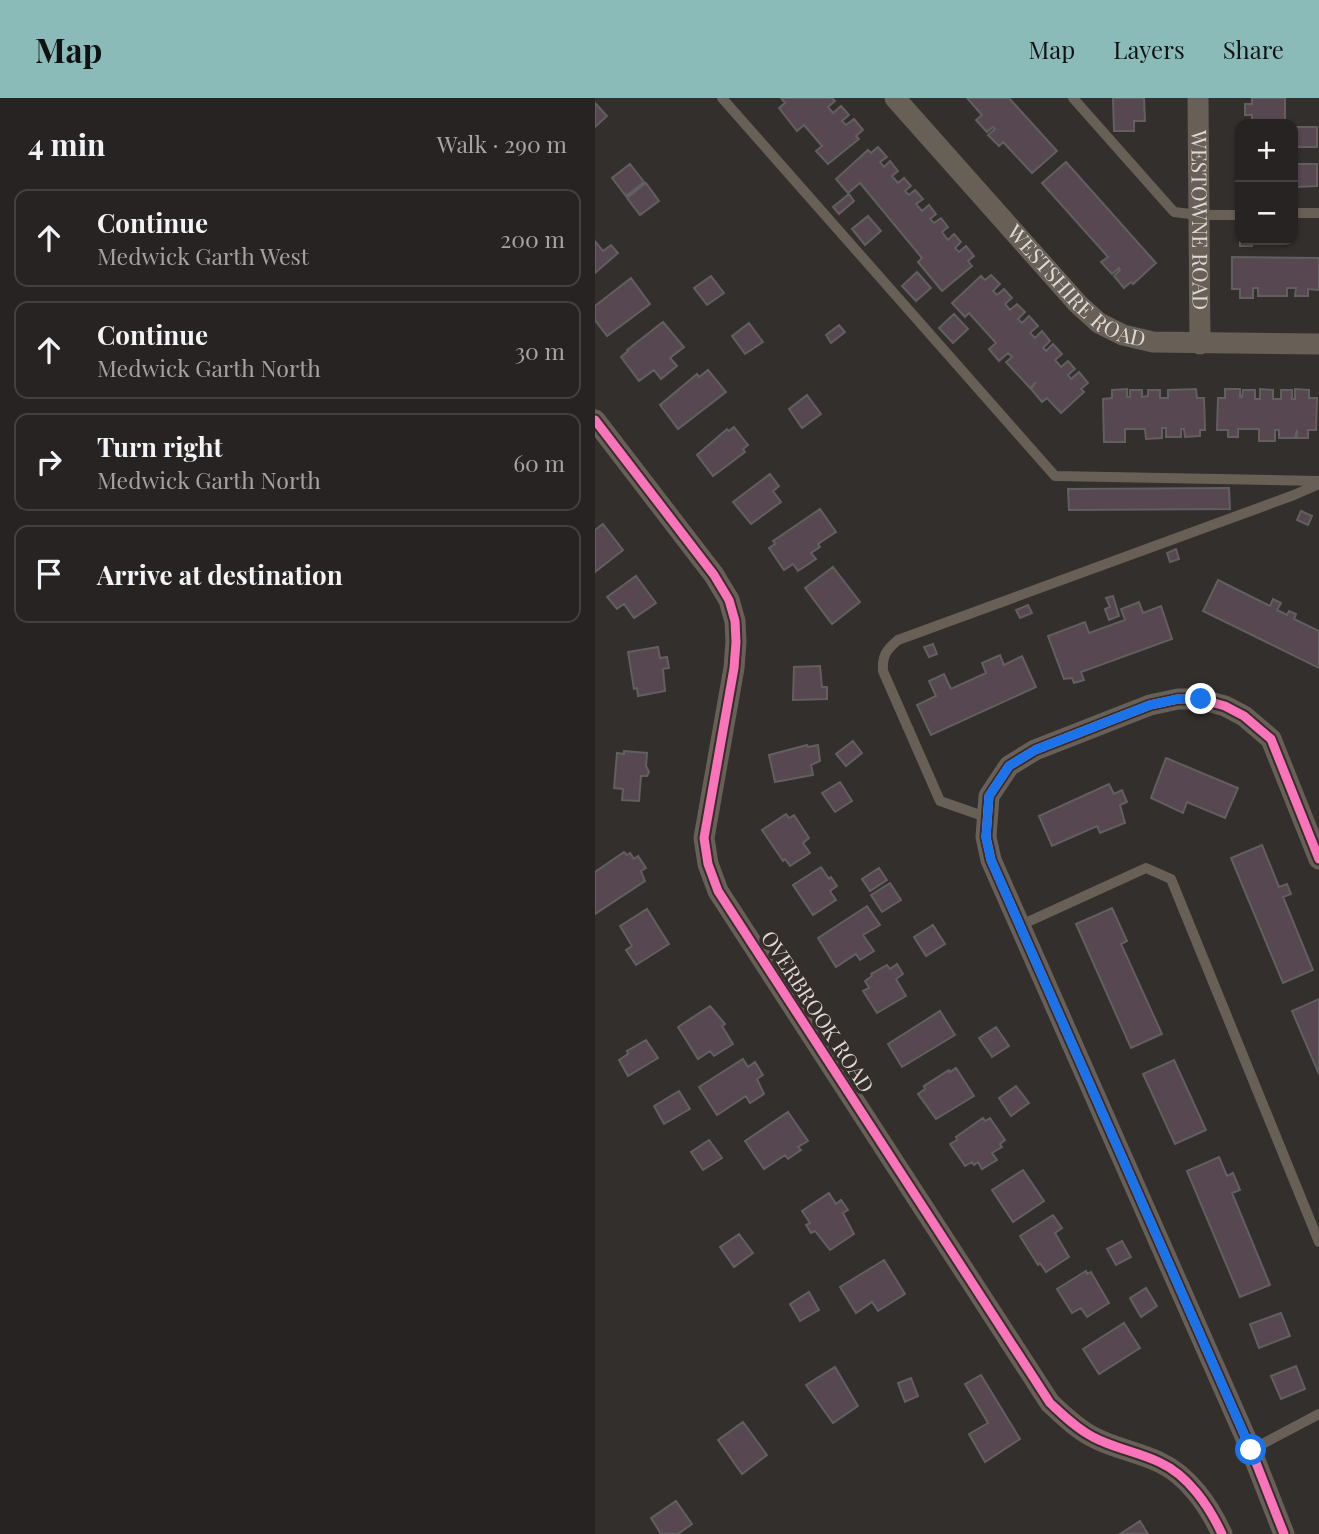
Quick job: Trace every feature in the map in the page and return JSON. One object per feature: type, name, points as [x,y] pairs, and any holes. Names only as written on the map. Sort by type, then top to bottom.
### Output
[{"type":"street","name":"WESTSHIRE ROAD","points":[[895,98],[1078,304],[1099,323],[1123,335],[1153,342],[1319,344]]},
{"type":"street","name":"WESTOWNE ROAD","points":[[1198,98],[1200,344]]},
{"type":"street","name":"OVERBROOK ROAD","points":[[595,420],[714,575],[729,600],[736,621],[734,668],[704,838],[708,864],[718,891],[1050,1403],[1070,1422],[1092,1437],[1161,1462],[1184,1479],[1201,1497],[1222,1534]]},
{"type":"street","points":[[1284,1534],[1251,1450],[991,860],[986,838],[989,796],[1009,766],[1035,750],[1150,705],[1178,699],[1201,699],[1225,706],[1244,716],[1271,739],[1319,859]]},
{"type":"lane","points":[[722,98],[1055,476],[1319,482]]},
{"type":"lane","points":[[1073,98],[1174,212],[1235,215]]},
{"type":"lane","points":[[1298,213],[1319,213]]},
{"type":"lane","points":[[986,817],[940,801],[883,671],[882,659],[888,648],[898,640],[1294,495],[1319,482]]},
{"type":"lane","points":[[1021,925],[1146,868],[1171,879],[1319,1242]]},
{"type":"lane","points":[[1251,1450],[1319,1414]]},
{"type":"building","points":[[781,98],[832,98],[835,101],[828,107],[833,113],[841,106],[849,115],[842,121],[846,125],[854,119],[863,130],[856,136],[859,139],[828,164],[816,151],[822,146],[804,125],[797,131],[779,108],[785,103]]},
{"type":"building","points":[[967,98],[1009,98],[1057,151],[1032,173],[1003,142],[999,146],[988,135],[995,129],[993,127],[987,132],[976,120],[982,115]]},
{"type":"building","points":[[1113,98],[1144,98],[1145,121],[1134,121],[1134,131],[1114,131]]},
{"type":"building","points":[[1252,98],[1285,98],[1285,119],[1252,119],[1252,115],[1245,115],[1245,104],[1252,104]]},
{"type":"building","points":[[595,103],[607,116],[595,127]]},
{"type":"building","points":[[1298,127],[1317,127],[1317,147],[1298,147]]},
{"type":"building","points":[[878,147],[887,157],[880,162],[884,167],[890,161],[898,171],[892,176],[898,183],[904,178],[911,186],[905,191],[909,195],[915,190],[923,199],[916,204],[922,211],[929,205],[936,214],[930,219],[934,223],[941,218],[948,227],[942,232],[948,240],[954,234],[961,242],[955,248],[959,252],[966,246],[974,256],[968,261],[972,266],[942,291],[918,262],[922,258],[860,183],[848,193],[836,179],[868,150],[871,153]]},
{"type":"building","points":[[1066,162],[1156,263],[1133,284],[1131,282],[1124,288],[1114,276],[1119,268],[1112,274],[1101,262],[1108,257],[1042,183]]},
{"type":"building","points":[[630,164],[644,182],[626,196],[612,178]]},
{"type":"building","points":[[1298,164],[1317,164],[1317,186],[1298,187]]},
{"type":"building","points":[[646,183],[659,201],[640,215],[627,198]]},
{"type":"building","points":[[849,194],[854,201],[839,214],[833,207]]},
{"type":"building","points":[[868,216],[881,231],[865,245],[852,229]]},
{"type":"building","points":[[595,241],[603,251],[611,245],[618,253],[595,273]]},
{"type":"building","points":[[1232,257],[1319,258],[1319,290],[1308,289],[1308,296],[1295,296],[1296,288],[1287,288],[1287,296],[1258,296],[1258,288],[1253,288],[1253,298],[1240,298],[1240,289],[1232,289]]},
{"type":"building","points":[[917,272],[931,288],[916,301],[902,286]]},
{"type":"building","points":[[991,275],[1000,284],[993,291],[997,295],[1004,289],[1012,298],[1005,304],[1010,310],[1017,304],[1025,312],[1018,319],[1022,323],[1029,316],[1038,326],[1030,333],[1035,338],[1042,331],[1050,341],[1043,348],[1046,351],[1053,344],[1062,354],[1055,360],[1061,367],[1068,361],[1075,369],[1068,375],[1071,379],[1079,372],[1088,383],[1081,389],[1084,392],[1061,413],[1047,398],[1042,402],[1031,389],[1036,382],[1030,388],[1006,362],[1012,357],[1008,353],[999,361],[989,349],[996,343],[969,313],[965,317],[952,303],[981,276],[985,280]]},
{"type":"building","points":[[711,276],[724,293],[707,305],[694,288]]},
{"type":"building","points":[[631,278],[650,304],[607,336],[595,320],[595,306]]},
{"type":"building","points":[[954,314],[968,329],[953,343],[939,328]]},
{"type":"building","points":[[663,322],[684,347],[670,358],[677,366],[661,379],[654,370],[639,381],[621,357]]},
{"type":"building","points":[[749,323],[763,342],[745,354],[732,336]]},
{"type":"building","points":[[839,325],[845,332],[831,343],[826,335]]},
{"type":"building","points":[[708,370],[726,392],[678,429],[660,405],[697,374],[699,377]]},
{"type":"building","points":[[1127,389],[1127,397],[1130,397],[1130,390],[1142,390],[1142,397],[1148,396],[1148,390],[1160,390],[1160,398],[1168,398],[1168,390],[1196,389],[1197,398],[1204,398],[1205,430],[1200,430],[1200,436],[1185,437],[1184,429],[1181,429],[1181,437],[1166,437],[1166,428],[1162,428],[1162,438],[1146,439],[1145,429],[1125,429],[1125,442],[1104,442],[1103,399],[1112,398],[1112,390]]},
{"type":"building","points":[[1225,389],[1240,389],[1240,397],[1243,390],[1255,390],[1255,399],[1260,399],[1260,389],[1273,390],[1273,399],[1281,399],[1281,390],[1292,390],[1292,399],[1295,399],[1295,389],[1309,390],[1309,398],[1317,398],[1316,430],[1308,430],[1308,438],[1297,438],[1297,430],[1295,438],[1279,438],[1279,430],[1275,430],[1275,441],[1259,441],[1259,429],[1238,429],[1238,437],[1228,437],[1228,430],[1217,430],[1218,398],[1225,398]]},
{"type":"building","points":[[807,395],[821,414],[802,428],[789,409]]},
{"type":"building","points":[[734,427],[748,445],[743,449],[745,452],[713,476],[697,455],[727,429],[729,431]]},
{"type":"building","points":[[770,474],[779,486],[773,491],[781,502],[751,524],[733,502]]},
{"type":"building","points":[[1229,488],[1230,509],[1069,510],[1068,489]]},
{"type":"building","points":[[820,509],[836,532],[818,544],[820,547],[811,553],[816,559],[798,571],[793,564],[784,570],[769,548],[775,544],[773,541]]},
{"type":"building","points":[[1301,511],[1312,516],[1308,525],[1297,520]]},
{"type":"building","points":[[603,524],[623,550],[595,572],[595,530]]},
{"type":"building","points":[[1176,549],[1179,559],[1170,562],[1167,553]]},
{"type":"building","points":[[833,567],[860,602],[832,624],[805,588]]},
{"type":"building","points":[[636,576],[656,603],[634,618],[624,604],[617,609],[607,597]]},
{"type":"building","points":[[1218,580],[1270,606],[1273,599],[1281,603],[1277,610],[1287,615],[1289,611],[1296,614],[1294,619],[1319,631],[1319,668],[1203,611]]},
{"type":"building","points":[[1113,596],[1119,616],[1109,620],[1105,609],[1110,607],[1106,598]]},
{"type":"building","points":[[1139,602],[1143,613],[1161,606],[1172,639],[1081,672],[1084,680],[1074,683],[1072,678],[1064,679],[1048,636],[1085,622],[1089,633],[1125,620],[1121,609]]},
{"type":"building","points":[[1028,605],[1032,613],[1020,618],[1016,610]]},
{"type":"building","points":[[933,644],[937,654],[929,657],[924,647]]},
{"type":"building","points":[[658,647],[660,658],[667,657],[669,668],[663,669],[665,691],[638,696],[637,688],[634,689],[628,652]]},
{"type":"building","points":[[1000,655],[1004,665],[1022,656],[1036,687],[931,735],[917,705],[936,696],[929,681],[944,674],[951,689],[986,673],[982,663]]},
{"type":"building","points":[[820,666],[822,687],[827,687],[827,699],[793,700],[794,667]]},
{"type":"building","points":[[853,741],[862,753],[846,766],[836,754]]},
{"type":"building","points":[[807,745],[818,745],[820,761],[811,765],[813,775],[775,782],[769,755]]},
{"type":"building","points":[[624,751],[647,753],[646,766],[649,772],[647,776],[641,776],[639,801],[622,800],[623,789],[614,788],[617,753],[624,754]]},
{"type":"building","points":[[1166,758],[1238,788],[1225,818],[1187,802],[1183,813],[1151,798]]},
{"type":"building","points":[[840,782],[852,801],[835,812],[822,793]]},
{"type":"building","points":[[1109,784],[1114,794],[1122,790],[1127,802],[1120,805],[1125,823],[1100,833],[1097,826],[1052,846],[1039,816]]},
{"type":"building","points":[[786,814],[789,818],[794,815],[809,838],[803,843],[810,853],[790,866],[785,859],[783,861],[762,830]]},
{"type":"building","points":[[1262,845],[1279,887],[1287,884],[1291,894],[1283,897],[1313,970],[1283,983],[1231,858]]},
{"type":"building","points":[[624,852],[627,855],[630,853],[634,859],[638,856],[646,868],[641,871],[645,881],[595,914],[595,872]]},
{"type":"building","points":[[821,867],[837,886],[830,891],[836,900],[813,915],[793,885]]},
{"type":"building","points":[[879,868],[887,880],[870,891],[862,879]]},
{"type":"building","points":[[890,883],[901,900],[882,912],[871,895]]},
{"type":"building","points":[[867,906],[880,925],[863,935],[874,951],[860,960],[856,954],[836,967],[818,938]]},
{"type":"building","points":[[1112,908],[1127,941],[1121,944],[1162,1034],[1131,1048],[1076,924]]},
{"type":"building","points":[[647,909],[669,944],[636,965],[626,950],[632,946],[620,926]]},
{"type":"building","points":[[933,925],[945,944],[926,956],[914,937]]},
{"type":"building","points":[[897,964],[903,974],[896,979],[906,996],[877,1013],[863,991],[869,988],[865,981],[871,974],[887,965],[890,969]]},
{"type":"building","points":[[1319,999],[1319,1074],[1292,1011]]},
{"type":"building","points":[[710,1006],[725,1024],[722,1026],[733,1044],[714,1056],[710,1051],[698,1059],[678,1027]]},
{"type":"building","points":[[940,1011],[955,1035],[902,1067],[888,1044]]},
{"type":"building","points":[[996,1027],[1009,1046],[992,1057],[979,1038]]},
{"type":"building","points":[[646,1040],[658,1058],[628,1076],[619,1060],[628,1054],[627,1051]]},
{"type":"building","points":[[743,1059],[748,1067],[755,1062],[763,1075],[757,1079],[764,1094],[750,1103],[746,1096],[717,1115],[699,1087]]},
{"type":"building","points":[[1174,1060],[1206,1130],[1175,1144],[1143,1074]]},
{"type":"building","points":[[956,1068],[974,1096],[936,1119],[918,1094],[925,1089],[924,1086]]},
{"type":"building","points":[[1016,1086],[1029,1103],[1011,1116],[999,1098]]},
{"type":"building","points":[[679,1091],[690,1109],[664,1124],[654,1106]]},
{"type":"building","points":[[788,1112],[808,1141],[798,1147],[801,1150],[788,1159],[785,1155],[764,1169],[745,1141]]},
{"type":"building","points":[[983,1118],[985,1121],[990,1118],[1005,1140],[1000,1144],[1002,1147],[992,1153],[997,1160],[982,1169],[978,1162],[965,1166],[950,1144]]},
{"type":"building","points":[[709,1140],[722,1158],[703,1170],[691,1152]]},
{"type":"building","points":[[1219,1157],[1227,1176],[1233,1173],[1240,1190],[1232,1193],[1270,1285],[1240,1297],[1187,1171]]},
{"type":"building","points":[[1023,1170],[1044,1201],[1013,1222],[992,1190]]},
{"type":"building","points":[[829,1193],[836,1204],[841,1200],[848,1210],[843,1213],[854,1234],[830,1250],[815,1231],[811,1233],[806,1225],[810,1223],[802,1211]]},
{"type":"building","points":[[1053,1215],[1062,1228],[1055,1233],[1069,1257],[1046,1272],[1040,1263],[1038,1265],[1020,1236]]},
{"type":"building","points":[[739,1234],[753,1253],[734,1267],[720,1247]]},
{"type":"building","points":[[1122,1241],[1131,1257],[1116,1265],[1107,1249]]},
{"type":"building","points":[[884,1260],[905,1294],[878,1311],[872,1302],[856,1313],[840,1287]]},
{"type":"building","points":[[1086,1271],[1087,1274],[1091,1272],[1109,1303],[1087,1317],[1081,1308],[1072,1313],[1057,1289]]},
{"type":"building","points":[[1146,1288],[1157,1306],[1141,1317],[1130,1298]]},
{"type":"building","points":[[809,1292],[819,1310],[800,1321],[790,1304]]},
{"type":"building","points":[[1281,1313],[1290,1336],[1259,1348],[1250,1324]]},
{"type":"building","points":[[1124,1323],[1140,1348],[1099,1374],[1083,1349]]},
{"type":"building","points":[[1296,1366],[1305,1389],[1281,1399],[1271,1376]]},
{"type":"building","points":[[835,1367],[858,1406],[833,1423],[806,1385]]},
{"type":"building","points":[[981,1375],[1020,1439],[985,1462],[969,1434],[988,1423],[965,1384]]},
{"type":"building","points":[[911,1378],[918,1396],[905,1402],[898,1383]]},
{"type":"building","points":[[743,1422],[767,1455],[742,1474],[718,1440]]},
{"type":"building","points":[[676,1501],[692,1524],[678,1534],[661,1534],[651,1518]]},
{"type":"building","points":[[1140,1521],[1148,1534],[1120,1534]]},
{"type":"cycle path","points":[[595,420],[714,575],[729,600],[735,621],[734,668],[704,838],[708,864],[718,891],[1050,1403],[1087,1434],[1159,1462],[1179,1475],[1204,1502],[1222,1534]]},
{"type":"cycle path","points":[[1284,1534],[1251,1450],[991,860],[986,837],[989,796],[1009,766],[1035,750],[1150,705],[1178,699],[1200,699],[1225,706],[1244,716],[1271,739],[1319,859]]},
{"type":"route","points":[[1201,699],[1178,699],[1150,705],[1035,750],[1009,766],[989,796],[986,838],[991,860],[1251,1450]]}]
